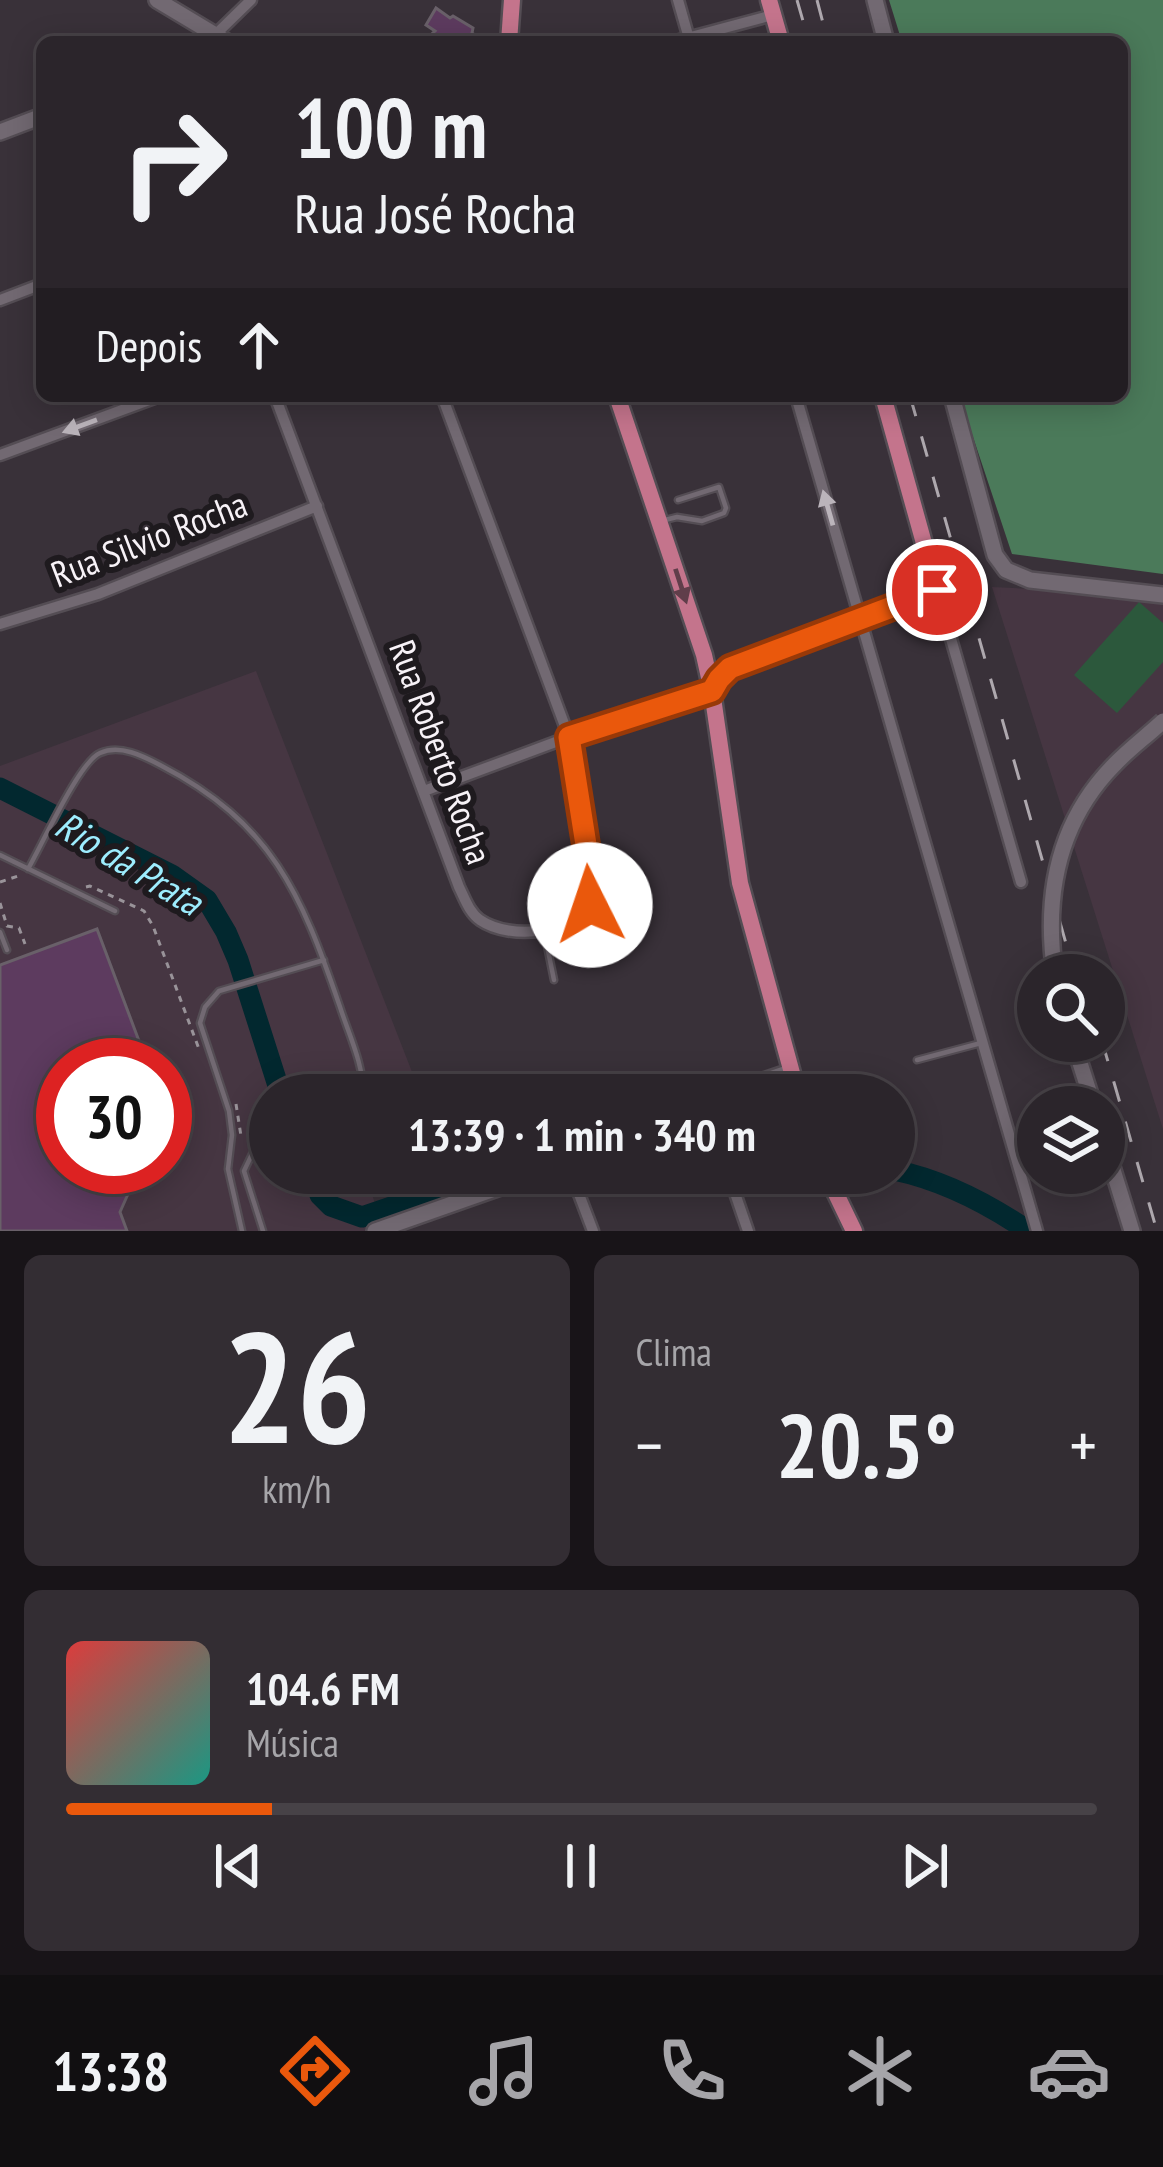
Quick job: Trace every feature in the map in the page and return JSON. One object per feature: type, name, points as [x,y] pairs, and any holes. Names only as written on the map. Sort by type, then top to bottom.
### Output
[{"type":"main road","points":[[509,36],[512,0]]},
{"type":"main road","points":[[619,402],[704,655],[740,883],[790,1072]]},
{"type":"main road","points":[[712,691],[730,668],[937,590],[885,402]]},
{"type":"main road","points":[[704,655],[730,668]]},
{"type":"main road","points":[[836,1194],[854,1231]]},
{"type":"street","points":[[157,0],[215,36]]},
{"type":"street","points":[[222,36],[251,0]]},
{"type":"street","points":[[678,0],[688,36]]},
{"type":"street","points":[[875,0],[884,36]]},
{"type":"street","points":[[699,36],[771,8]]},
{"type":"street","points":[[0,132],[36,118]]},
{"type":"street","points":[[0,300],[36,286]]},
{"type":"street","points":[[0,455],[144,402]]},
{"type":"street","name":"Rua Roberto Rocha","points":[[277,402],[471,911],[492,926],[544,931]]},
{"type":"street","points":[[444,402],[569,737],[593,898],[584,912],[544,931]]},
{"type":"street","points":[[798,402],[1037,1231]]},
{"type":"street","points":[[954,402],[994,555],[1006,570],[1030,580],[1163,595]]},
{"type":"street","name":"Rua Silvio Rocha","points":[[0,624],[98,594],[317,506]]},
{"type":"street","points":[[937,590],[1021,882]]},
{"type":"street","points":[[424,791],[712,691]]},
{"type":"street","points":[[1052,954],[1051,902],[1067,836],[1088,796],[1112,767],[1163,721]]},
{"type":"street","points":[[784,1074],[790,1072]]},
{"type":"street","points":[[384,1229],[482,1194]]},
{"type":"street","points":[[579,1194],[593,1231]]},
{"type":"street","points":[[1120,1194],[1132,1231]]},
{"type":"street","points":[[736,1196],[748,1231]]},
{"type":"lane","points":[[659,521],[676,517],[702,520],[726,508],[719,487],[678,500]]},
{"type":"lane","points":[[27,872],[94,755],[110,750],[141,755],[184,777],[247,824],[293,888],[324,960],[361,1074]]},
{"type":"lane","points":[[0,854],[27,872],[115,911]]},
{"type":"lane","points":[[544,931],[554,980]]},
{"type":"lane","points":[[0,932],[7,950]]},
{"type":"lane","points":[[242,1231],[228,1168],[229,1111],[200,1023],[211,998],[227,988],[324,960]]},
{"type":"lane","points":[[917,1060],[981,1043]]},
{"type":"lane","points":[[249,1158],[244,1178],[263,1231]]},
{"type":"lane","points":[[228,1168],[245,1164]]},
{"type":"path","points":[[0,881],[27,872]]},
{"type":"path","points":[[71,890],[89,886],[144,911],[204,1063]]},
{"type":"path","points":[[0,903],[7,926],[19,928],[25,944]]},
{"type":"shaded area","points":[[992,587],[1163,596],[1163,1129],[1125,1009],[1125,954],[1108,954]]},
{"type":"shaded area","points":[[256,671],[413,1074],[249,1074],[249,1194],[372,1194],[384,1231],[0,1231],[0,766]]},
{"type":"green space","points":[[889,0],[1163,0],[1163,574],[1012,554],[964,402],[1128,402],[1128,36],[900,36]]},
{"type":"green space","points":[[1139,602],[1163,623],[1163,662],[1117,713],[1074,675]]},
{"type":"building","points":[[436,8],[473,28],[476,36],[430,36],[435,31],[426,25]]},
{"type":"building","points":[[97,929],[138,1038],[36,1038],[36,1194],[128,1194],[120,1212],[127,1231],[0,1231],[0,965]]},
{"type":"waterway","name":"Rio da Prata","points":[[0,788],[172,875],[207,900],[238,960],[274,1074]]},
{"type":"waterway","name":"Rio da Prata","points":[[915,1176],[964,1194],[1028,1231]]},
{"type":"waterway","name":"Rio da Prata","points":[[320,1194],[331,1206],[362,1217],[430,1194]]},
{"type":"railway","points":[[797,0],[807,36]]},
{"type":"railway","points":[[817,0],[826,36]]},
{"type":"railway","points":[[912,402],[1069,954]]},
{"type":"railway","points":[[1108,1062],[1157,1231]]},
{"type":"route","points":[[590,905],[593,889],[569,737],[712,691],[730,668],[937,590]]}]
